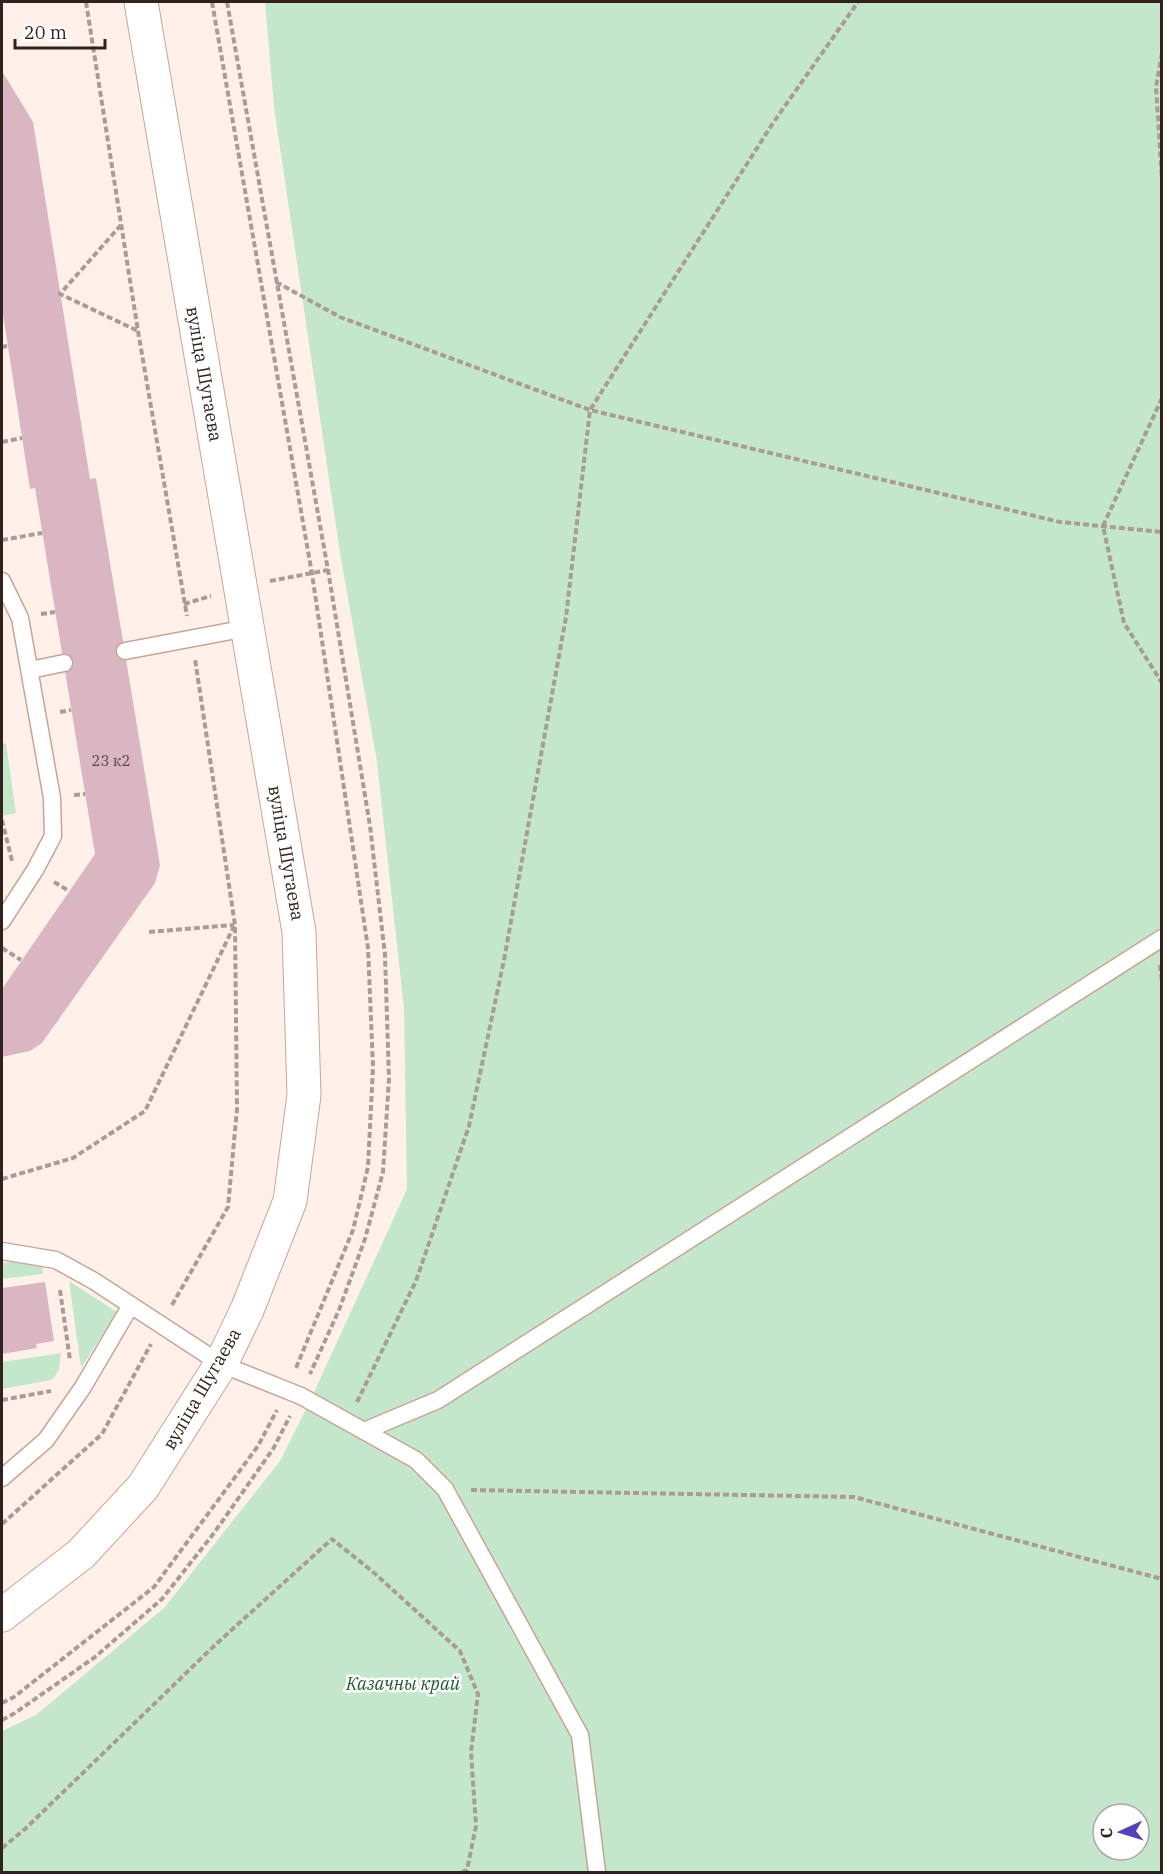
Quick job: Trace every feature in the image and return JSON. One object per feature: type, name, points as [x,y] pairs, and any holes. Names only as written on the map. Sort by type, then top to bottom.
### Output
[{"type":"street","name":"вуліца Шугаева","points":[[2,1615],[81,1554],[143,1487],[221,1364],[247,1310],[290,1201],[304,1095],[300,932],[141,2]]},
{"type":"lane","points":[[2,581],[20,618],[52,798],[53,836],[2,921]]},
{"type":"lane","points":[[125,651],[247,628]]},
{"type":"lane","points":[[30,669],[64,663]]},
{"type":"lane","points":[[364,1431],[438,1400],[1161,938]]},
{"type":"lane","points":[[2,1251],[56,1260],[94,1281],[221,1364],[301,1396],[416,1460],[445,1489],[580,1735],[597,1872]]},
{"type":"lane","points":[[2,1478],[46,1440],[83,1387],[131,1305]]},
{"type":"path","points":[[2,1524],[102,1434],[228,1207],[237,1109],[235,925],[192,638],[184,604],[138,331],[86,2]]},
{"type":"path","points":[[348,1422],[416,1281],[469,1126],[504,960],[566,617],[590,410],[773,123],[858,2]]},
{"type":"path","points":[[1161,53],[1156,87],[1161,180]]},
{"type":"path","points":[[122,224],[60,294],[138,331]]},
{"type":"path","points":[[276,282],[340,317],[590,410],[1060,522],[1161,532]]},
{"type":"path","points":[[2,347],[7,346]]},
{"type":"path","points":[[1161,398],[1103,526],[1124,623],[1161,683]]},
{"type":"path","points":[[2,442],[22,438]]},
{"type":"path","points":[[2,540],[42,534]]},
{"type":"path","points":[[2,820],[5,838],[22,890]]},
{"type":"path","points":[[2,844],[5,838]]},
{"type":"path","points":[[149,932],[235,925]]},
{"type":"path","points":[[2,1179],[73,1158],[145,1111],[235,925]]},
{"type":"path","points":[[2,948],[21,960]]},
{"type":"path","points":[[56,1260],[70,1355],[69,1365]]},
{"type":"path","points":[[2,1400],[59,1390]]},
{"type":"path","points":[[445,1489],[854,1497],[1161,1579]]},
{"type":"path","points":[[2,1848],[25,1829],[215,1645],[332,1539],[372,1571],[460,1652],[478,1694],[471,1752],[476,1826],[467,1870],[462,1872]]},
{"type":"green space","name":"Казачны край","points":[[265,2],[1161,2],[1161,1872],[2,1872],[2,1731],[36,1715],[164,1608],[280,1461],[407,1189],[404,1009],[377,762],[340,553],[274,107]]},
{"type":"green space","points":[[6,743],[16,813],[2,816],[2,744]]},
{"type":"green space","points":[[2,1263],[42,1264],[43,1274],[2,1279]]},
{"type":"green space","points":[[69,1281],[117,1312],[81,1368]]},
{"type":"green space","points":[[61,1353],[59,1370],[52,1380],[2,1389],[2,1362]]},
{"type":"building","points":[[2,71],[33,122],[90,479],[96,478],[160,865],[155,883],[42,1043],[30,1051],[2,1057],[2,989],[95,854],[35,488],[30,489],[2,308]]},
{"type":"building","points":[[45,1282],[54,1341],[36,1344],[37,1348],[2,1354],[2,1288]]}]
